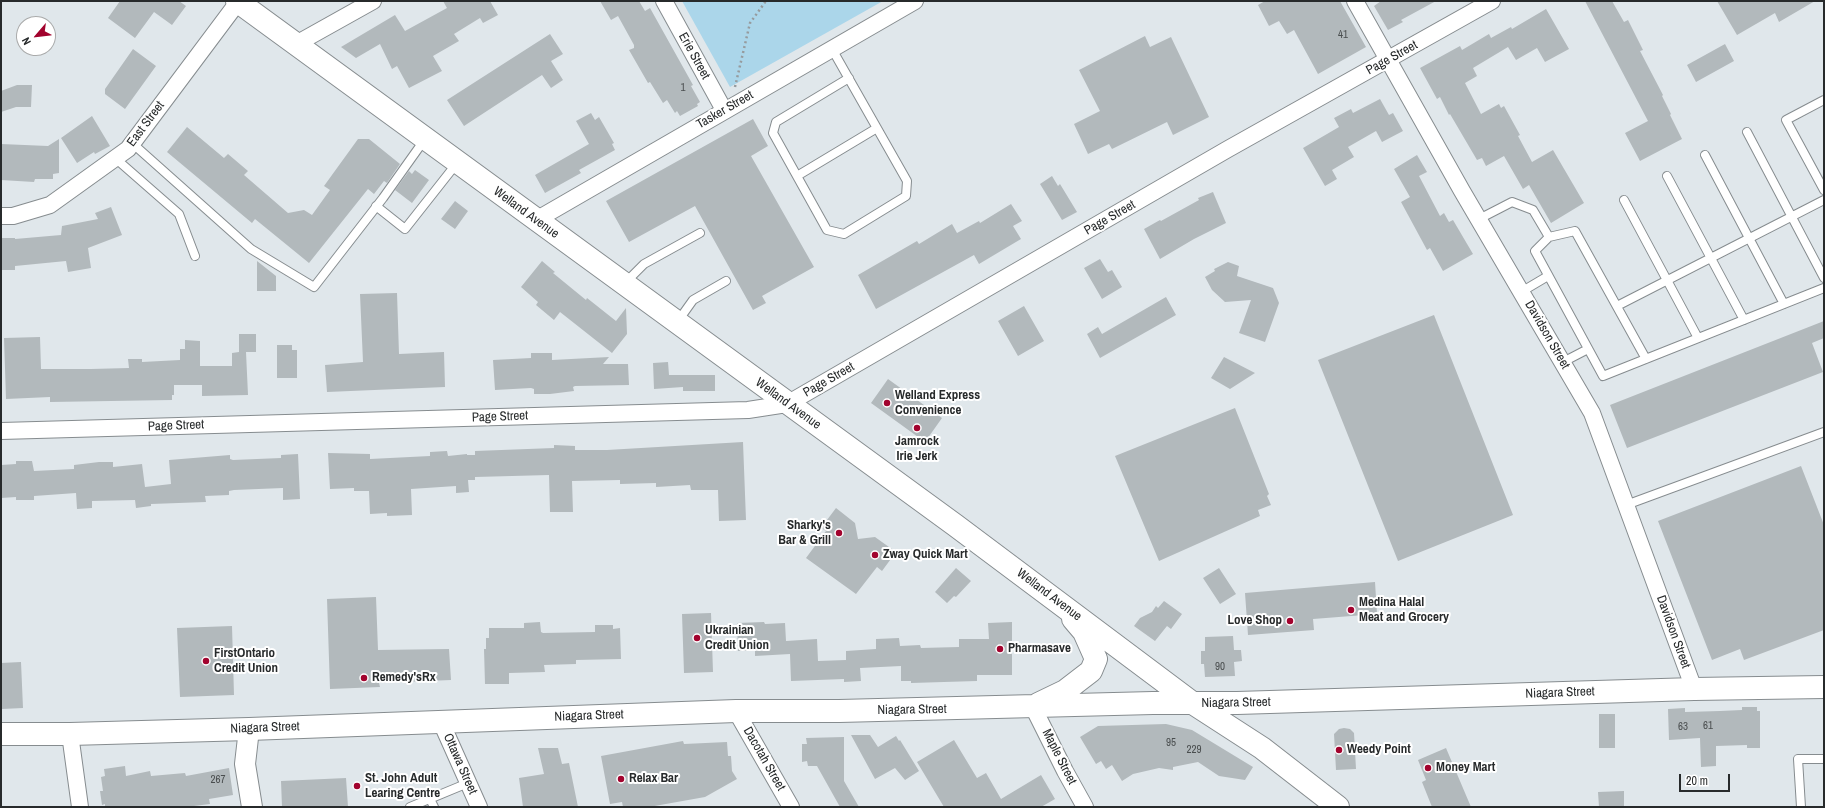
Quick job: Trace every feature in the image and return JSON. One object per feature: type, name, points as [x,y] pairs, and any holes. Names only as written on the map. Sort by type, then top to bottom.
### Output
[{"type":"main road","name":"Welland Avenue","points":[[238,1],[624,284],[676,324],[1060,603],[1194,704],[1262,748],[1338,807]]},
{"type":"main road","points":[[1033,707],[1065,691],[1091,672],[1096,659],[1084,632],[1060,603]]},
{"type":"main road","name":"Niagara Street","points":[[1,734],[70,734],[249,729],[736,711],[839,711],[1153,703],[1194,704],[1694,689],[1824,687]]},
{"type":"street","name":"East Street","points":[[1,216],[13,216],[50,205],[128,149],[238,1]]},
{"type":"street","points":[[296,44],[373,1]]},
{"type":"street","name":"Erie Street","points":[[664,1],[728,108]]},
{"type":"street","name":"Tasker Street","points":[[536,220],[916,1]]},
{"type":"street","name":"Davidson Street","points":[[1355,1],[1479,219],[1592,413],[1694,689]]},
{"type":"street","name":"Page Street","points":[[1,431],[748,410],[787,404],[1233,146],[1492,1]]},
{"type":"street","name":"Maple Street","points":[[1033,707],[1065,771],[1086,807]]},
{"type":"street","name":"Dacotah Street","points":[[736,711],[791,807]]},
{"type":"street","name":"Ottawa Street","points":[[441,722],[479,807]]},
{"type":"street","points":[[249,729],[245,764],[252,807]]},
{"type":"street","points":[[70,734],[80,807]]},
{"type":"lane","points":[[832,49],[849,78],[907,181],[906,196],[844,234],[827,230],[774,133],[776,122],[849,78]]},
{"type":"lane","points":[[1824,100],[1786,120],[1824,190]]},
{"type":"lane","points":[[797,176],[877,128]]},
{"type":"lane","points":[[1747,132],[1824,278]]},
{"type":"lane","points":[[132,143],[252,248],[314,287],[426,139]]},
{"type":"lane","points":[[1705,155],[1784,304]]},
{"type":"lane","points":[[115,158],[179,214],[195,256]]},
{"type":"lane","points":[[376,206],[405,229],[457,162]]},
{"type":"lane","points":[[1667,176],[1744,320]]},
{"type":"lane","points":[[1624,200],[1698,338]]},
{"type":"lane","points":[[1617,306],[1824,200]]},
{"type":"lane","points":[[1479,219],[1512,202],[1533,210],[1549,237]]},
{"type":"lane","points":[[1646,359],[1575,231],[1549,237],[1535,251],[1603,376],[1646,359],[1698,338],[1824,288]]},
{"type":"lane","points":[[624,284],[644,264],[700,233]]},
{"type":"lane","points":[[1521,292],[1548,276]]},
{"type":"lane","points":[[676,324],[693,300],[726,281]]},
{"type":"lane","points":[[1563,362],[1588,349]]},
{"type":"lane","points":[[1626,505],[1824,432]]},
{"type":"lane","points":[[1801,807],[1798,759],[1824,759]]},
{"type":"lane","points":[[410,807],[468,783]]},
{"type":"lane","points":[[430,799],[434,807]]},
{"type":"path","points":[[728,108],[750,23],[766,1]]},
{"type":"shaded area","points":[[682,1],[883,1],[730,87]]},
{"type":"building","points":[[120,1],[179,1],[186,6],[172,25],[154,12],[135,38],[108,18]]},
{"type":"building","points":[[443,1],[490,1],[498,15],[483,23],[480,18],[454,34],[459,41],[433,56],[442,71],[409,88],[397,66],[392,69],[380,44],[356,58],[341,47],[395,15],[405,31],[447,8]]},
{"type":"building","points":[[600,1],[639,1],[645,11],[650,8],[693,85],[691,86],[700,102],[697,104],[698,106],[680,116],[677,111],[675,113],[667,100],[663,103],[650,82],[648,83],[629,50],[634,48],[634,45],[618,16],[611,20]]},
{"type":"building","points":[[1265,1],[1340,1],[1366,47],[1318,74],[1294,30],[1287,34],[1279,21],[1269,26],[1258,5]]},
{"type":"building","points":[[1381,1],[1436,1],[1401,20],[1403,22],[1388,30],[1374,6]]},
{"type":"building","points":[[1585,1],[1612,1],[1624,22],[1628,20],[1643,50],[1640,51],[1663,95],[1662,96],[1671,114],[1670,115],[1682,139],[1640,161],[1625,133],[1648,121]]},
{"type":"building","points":[[1717,1],[1815,1],[1779,22],[1775,13],[1737,35]]},
{"type":"building","points":[[1546,9],[1569,49],[1545,62],[1537,48],[1516,60],[1508,47],[1473,68],[1477,76],[1465,83],[1481,114],[1499,104],[1501,108],[1504,106],[1520,135],[1518,136],[1532,162],[1553,150],[1584,203],[1551,223],[1529,185],[1523,189],[1504,156],[1486,166],[1482,158],[1477,160],[1450,114],[1449,115],[1440,97],[1437,99],[1420,68],[1460,46],[1462,50],[1489,34],[1491,38],[1511,27],[1512,29]]},
{"type":"building","points":[[550,34],[563,54],[551,61],[563,80],[551,88],[542,75],[464,126],[447,100]]},
{"type":"building","points":[[1145,36],[1150,47],[1171,37],[1209,117],[1173,135],[1167,122],[1112,149],[1109,144],[1088,154],[1074,124],[1100,111],[1079,70]]},
{"type":"building","points":[[1725,44],[1734,61],[1696,82],[1687,65]]},
{"type":"building","points":[[133,49],[156,66],[125,109],[105,94],[105,89]]},
{"type":"building","points":[[17,85],[32,85],[31,107],[16,107],[1,112],[1,91]]},
{"type":"building","points":[[1380,99],[1389,115],[1393,113],[1403,131],[1382,142],[1376,131],[1348,147],[1354,157],[1332,170],[1337,179],[1325,186],[1303,148],[1339,127],[1334,118],[1351,109],[1353,113]]},
{"type":"building","points":[[591,113],[595,120],[599,117],[614,143],[612,144],[615,150],[579,170],[581,173],[545,193],[535,175],[589,144],[576,121]]},
{"type":"building","points":[[92,116],[110,146],[95,154],[94,152],[77,163],[61,138]]},
{"type":"building","points":[[753,119],[768,146],[751,156],[814,267],[762,296],[766,303],[753,310],[695,206],[629,242],[606,201]]},
{"type":"building","points":[[187,127],[224,158],[228,154],[248,171],[244,175],[288,213],[304,210],[312,215],[330,190],[324,186],[358,139],[369,139],[400,164],[387,183],[384,181],[374,194],[368,189],[309,263],[255,219],[252,223],[167,152]]},
{"type":"building","points":[[59,139],[59,173],[53,174],[53,179],[35,179],[34,182],[1,180],[1,144],[48,146]]},
{"type":"building","points":[[1417,155],[1427,172],[1419,176],[1440,216],[1444,213],[1449,222],[1453,220],[1473,254],[1443,271],[1430,248],[1427,250],[1401,202],[1410,197],[1394,169]]},
{"type":"building","points":[[415,170],[429,180],[412,203],[395,190],[409,171],[412,174]]},
{"type":"building","points":[[1052,176],[1058,186],[1060,184],[1077,212],[1062,220],[1040,184]]},
{"type":"building","points":[[1213,192],[1226,223],[1194,239],[1160,259],[1144,229],[1199,200],[1198,198]]},
{"type":"building","points":[[455,201],[468,211],[455,229],[441,219]]},
{"type":"building","points":[[1011,204],[1022,221],[1013,226],[1021,239],[979,264],[974,255],[876,309],[858,275],[917,241],[919,244],[952,224],[957,233],[979,221],[980,223]]},
{"type":"building","points":[[111,207],[122,235],[88,248],[91,268],[68,272],[66,261],[15,266],[15,270],[1,270],[1,238],[15,239],[61,235],[62,226],[98,219],[95,213]]},
{"type":"building","points":[[1100,259],[1108,272],[1112,270],[1122,287],[1102,299],[1084,268]]},
{"type":"building","points":[[257,261],[276,276],[276,291],[257,291]]},
{"type":"building","points":[[542,261],[555,272],[553,273],[586,300],[587,298],[616,321],[626,308],[627,334],[612,353],[560,312],[554,320],[536,305],[538,302],[521,287]]},
{"type":"building","points":[[1228,262],[1239,266],[1237,276],[1273,288],[1279,303],[1265,342],[1239,333],[1251,300],[1225,302],[1212,290],[1205,277],[1215,271],[1214,269]]},
{"type":"building","points":[[397,293],[399,354],[444,352],[445,387],[327,392],[325,365],[363,362],[360,294]]},
{"type":"building","points":[[1166,297],[1176,315],[1100,358],[1087,334],[1098,327],[1102,334]]},
{"type":"building","points":[[1024,306],[1044,341],[1018,356],[998,321]]},
{"type":"building","points":[[1434,315],[1513,515],[1398,561],[1318,360]]},
{"type":"building","points":[[1824,321],[1824,338],[1812,343],[1823,372],[1627,448],[1610,405]]},
{"type":"building","points":[[239,334],[256,334],[256,352],[246,352],[248,395],[202,396],[202,385],[174,385],[174,395],[172,395],[172,400],[50,402],[50,397],[6,399],[4,338],[40,337],[41,369],[91,369],[129,368],[128,359],[142,359],[142,362],[180,360],[180,349],[185,349],[185,340],[200,341],[200,366],[232,366],[232,353],[239,352]]},
{"type":"building","points":[[277,345],[292,345],[292,350],[297,350],[297,378],[277,378]]},
{"type":"building","points":[[531,353],[552,353],[552,360],[609,357],[603,364],[628,364],[629,385],[575,386],[573,387],[574,391],[550,394],[534,394],[534,389],[531,388],[495,390],[493,360],[531,358]]},
{"type":"building","points":[[1224,357],[1255,373],[1230,389],[1211,378]]},
{"type":"building","points":[[668,362],[669,375],[715,375],[715,391],[683,391],[683,387],[654,389],[653,363]]},
{"type":"building","points":[[888,379],[942,418],[925,442],[871,403]]},
{"type":"building","points":[[1235,408],[1269,494],[1267,496],[1271,505],[1258,510],[1260,516],[1159,561],[1115,456]]},
{"type":"building","points":[[743,442],[746,520],[719,521],[718,490],[691,490],[690,485],[656,487],[656,483],[620,484],[620,480],[572,481],[573,512],[550,512],[549,475],[475,477],[475,480],[468,480],[469,492],[456,493],[456,486],[411,489],[412,515],[387,516],[387,513],[370,514],[369,491],[354,491],[354,488],[330,489],[328,453],[370,454],[370,459],[430,456],[430,452],[447,451],[448,456],[467,454],[475,455],[475,451],[554,448],[554,445],[575,446],[575,450],[607,450]]},
{"type":"building","points":[[298,454],[300,499],[283,500],[283,488],[234,490],[229,491],[229,495],[205,496],[206,502],[151,504],[151,506],[136,508],[135,500],[92,501],[92,508],[77,509],[76,493],[34,496],[34,500],[16,500],[16,497],[1,498],[1,465],[16,464],[16,461],[32,461],[34,471],[74,469],[74,465],[99,462],[113,462],[113,467],[142,464],[145,487],[171,484],[169,460],[230,455],[230,459],[233,460],[281,458],[281,455]]},
{"type":"building","points":[[1801,466],[1824,525],[1824,630],[1744,660],[1740,649],[1712,660],[1658,521]]},
{"type":"building","points":[[836,508],[855,523],[858,539],[875,537],[896,552],[882,571],[877,567],[856,594],[806,558],[826,531],[821,528]]},
{"type":"building","points":[[956,568],[971,581],[956,597],[954,596],[947,603],[935,592]]},
{"type":"building","points":[[1219,568],[1236,594],[1220,604],[1203,578]]},
{"type":"building","points":[[1375,582],[1377,614],[1313,619],[1314,630],[1248,635],[1245,593]]},
{"type":"building","points":[[376,597],[378,650],[449,649],[451,680],[379,683],[380,687],[330,689],[327,599]]},
{"type":"building","points":[[1164,601],[1182,614],[1171,629],[1167,626],[1155,641],[1134,626],[1140,618],[1152,612],[1156,606],[1158,608]]},
{"type":"building","name":"Ukrainian Credit Union","points":[[711,613],[713,672],[684,673],[682,614]]},
{"type":"building","points":[[540,622],[541,632],[543,633],[595,632],[595,625],[613,625],[613,629],[620,628],[621,659],[576,660],[576,664],[544,665],[545,672],[509,673],[509,684],[485,684],[484,649],[486,649],[486,638],[489,638],[489,628],[524,628],[524,623]]},
{"type":"building","points":[[764,622],[765,624],[785,623],[786,641],[817,639],[818,661],[846,660],[846,651],[876,649],[876,639],[899,638],[900,646],[920,645],[921,648],[959,647],[959,639],[989,639],[988,623],[1012,622],[1012,675],[977,675],[977,681],[911,683],[911,681],[901,681],[901,666],[860,668],[861,681],[844,682],[844,679],[791,681],[790,654],[755,656],[755,651],[738,651],[737,623]]},
{"type":"building","name":"FirstOntario Credit Union","points":[[232,626],[234,695],[180,697],[177,628]]},
{"type":"building","points":[[1233,636],[1234,650],[1241,650],[1242,661],[1234,662],[1235,676],[1205,677],[1204,664],[1201,664],[1201,651],[1205,651],[1205,637]]},
{"type":"building","points":[[21,662],[23,708],[2,709],[1,663]]},
{"type":"building","points":[[1742,707],[1757,707],[1757,711],[1760,711],[1760,748],[1747,748],[1747,745],[1716,746],[1716,766],[1701,767],[1700,738],[1669,740],[1668,709],[1685,708],[1685,712],[1742,710]]},
{"type":"building","points":[[1599,714],[1615,714],[1615,748],[1599,748]]},
{"type":"building","points":[[1166,724],[1192,730],[1253,767],[1245,780],[1219,776],[1198,762],[1173,767],[1173,770],[1159,768],[1133,774],[1122,781],[1112,765],[1106,769],[1101,761],[1096,764],[1080,737],[1098,726]]},
{"type":"building","points":[[1339,729],[1350,729],[1354,733],[1356,769],[1336,770],[1334,734]]},
{"type":"building","points":[[851,735],[870,735],[878,747],[896,736],[919,771],[905,780],[895,768],[875,779]]},
{"type":"building","points":[[844,737],[844,781],[859,807],[840,807],[817,766],[808,766],[807,761],[802,762],[802,744],[807,744],[806,738]]},
{"type":"building","points":[[954,740],[977,778],[986,773],[1001,799],[1041,775],[1055,799],[1041,807],[944,807],[917,762]]},
{"type":"building","points":[[683,741],[684,744],[727,742],[728,756],[731,756],[732,771],[737,779],[705,797],[649,807],[623,807],[622,802],[610,804],[601,756]]},
{"type":"building","points":[[538,748],[558,748],[562,764],[569,763],[578,807],[523,807],[519,778],[544,774]]},
{"type":"building","points":[[1446,748],[1471,807],[1432,807],[1422,782],[1426,780],[1418,760]]},
{"type":"building","points":[[125,766],[126,776],[150,771],[151,776],[185,773],[186,776],[229,768],[233,795],[209,799],[210,804],[186,807],[105,807],[105,804],[102,805],[100,791],[103,791],[101,777],[105,776],[104,769]]},
{"type":"building","points":[[346,778],[348,807],[282,807],[281,781]]},
{"type":"building","points":[[1624,791],[1624,807],[1599,807],[1598,792]]},
{"type":"place","name":"Welland Express Convenience","points":[[887,403]]},
{"type":"place","name":"Jamrock Irie Jerk","points":[[917,428]]},
{"type":"place","name":"Sharky's Bar & Grill","points":[[839,533]]},
{"type":"place","name":"Zway Quick Mart","points":[[875,555]]},
{"type":"place","name":"Medina Halal Meat and Grocery","points":[[1351,610]]},
{"type":"place","name":"Love Shop","points":[[1290,621]]},
{"type":"place","name":"Ukrainian Credit Union","points":[[697,638]]},
{"type":"place","name":"Pharmasave","points":[[1000,649]]},
{"type":"place","name":"FirstOntario Credit Union","points":[[206,661]]},
{"type":"place","name":"Remedy'sRx","points":[[364,678]]},
{"type":"place","name":"Weedy Point","points":[[1339,750]]},
{"type":"place","name":"Money Mart","points":[[1428,768]]},
{"type":"place","name":"Relax Bar","points":[[621,779]]},
{"type":"place","name":"St. John Adult Learing Centre","points":[[357,786]]}]
